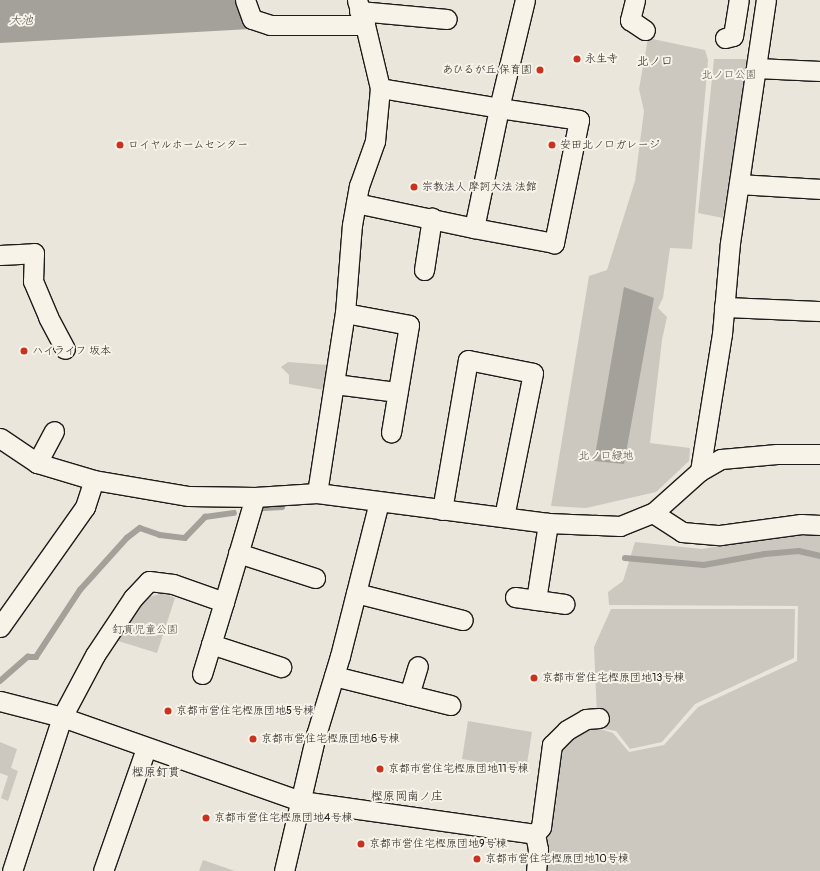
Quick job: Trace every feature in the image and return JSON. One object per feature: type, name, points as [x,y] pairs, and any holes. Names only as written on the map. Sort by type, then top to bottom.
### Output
[{"type":"street","points":[[245,0],[252,19],[270,25],[360,12],[447,18]]},
{"type":"street","points":[[474,228],[499,108],[525,0]]},
{"type":"street","points":[[635,0],[630,20],[645,30]]},
{"type":"street","points":[[726,38],[734,36],[739,0]]},
{"type":"street","points":[[700,471],[724,307],[730,243],[766,0]]},
{"type":"street","points":[[316,493],[335,384],[345,313],[356,203],[359,186],[375,142],[380,88],[360,12]]},
{"type":"street","points":[[756,68],[820,71]]},
{"type":"street","points":[[356,203],[554,243],[579,120],[380,88]]},
{"type":"street","points":[[739,184],[820,189]]},
{"type":"street","points":[[424,270],[432,218]]},
{"type":"street","points":[[0,255],[34,253],[33,281],[48,317],[65,349]]},
{"type":"street","points":[[724,307],[820,311]]},
{"type":"street","points":[[345,313],[409,325],[391,432]]},
{"type":"street","points":[[442,510],[468,360],[533,374],[504,517]]},
{"type":"street","points":[[335,384],[397,392]]},
{"type":"street","points":[[37,463],[54,431]]},
{"type":"street","points":[[0,438],[37,463],[94,480],[189,496],[255,496],[316,493],[548,523],[620,526],[653,513],[700,471],[721,459],[777,454],[820,454]]},
{"type":"street","points":[[0,627],[85,507],[94,480]]},
{"type":"street","points":[[202,674],[255,496]]},
{"type":"street","points":[[284,871],[316,735],[334,676],[379,502]]},
{"type":"street","points":[[653,513],[682,532],[720,535],[801,524],[820,525]]},
{"type":"street","points":[[536,600],[548,523]]},
{"type":"street","points":[[238,553],[315,578]]},
{"type":"street","points":[[12,871],[62,717],[95,655],[133,598],[149,581],[173,584],[224,602]]},
{"type":"street","points":[[356,593],[463,620]]},
{"type":"street","points":[[515,597],[565,604]]},
{"type":"street","points":[[211,644],[280,667]]},
{"type":"street","points":[[409,695],[418,666]]},
{"type":"street","points":[[334,676],[450,705]]},
{"type":"street","points":[[0,701],[62,717],[146,748],[301,801],[534,834]]},
{"type":"street","points":[[534,834],[541,827],[552,745],[567,730],[586,719],[598,718]]},
{"type":"street","points":[[103,871],[146,748]]},
{"type":"street","points":[[534,834],[538,849],[536,871]]},
{"type":"green space","name":"北ノ口緑地","points":[[648,38],[705,50],[708,60],[692,249],[670,248],[663,298],[658,308],[667,317],[662,340],[650,443],[690,448],[689,461],[656,492],[586,508],[551,506],[589,276],[607,270],[635,181],[644,111],[639,89]]},
{"type":"green space","name":"北ノ口公園","points":[[714,59],[748,59],[723,218],[698,213]]},
{"type":"green space","points":[[288,362],[327,365],[324,390],[289,384],[289,375],[281,367]]},
{"type":"green space","points":[[801,532],[820,534],[820,871],[543,871],[552,752],[585,724],[613,733],[629,752],[664,745],[698,707],[797,661],[798,606],[609,605],[608,592],[623,581],[635,542],[702,549]]},
{"type":"green space","name":"釘貫児童公園","points":[[164,593],[175,598],[157,653],[115,640],[145,598]]},
{"type":"green space","points":[[611,609],[795,609],[794,658],[695,704],[662,742],[630,749],[616,731],[605,729],[597,715],[594,647]]},
{"type":"green space","points":[[468,721],[532,732],[526,770],[462,759]]},
{"type":"green space","points":[[0,742],[17,749],[11,768],[18,771],[8,801],[1,798],[8,776],[0,773]]},
{"type":"green space","points":[[203,860],[235,871],[199,871]]},
{"type":"water","name":"大池","points":[[0,0],[237,0],[250,29],[0,43]]},
{"type":"water","points":[[624,287],[654,298],[624,464],[594,461]]},
{"type":"waterway","points":[[264,508],[282,507]]},
{"type":"waterway","points":[[0,681],[28,657],[36,657],[80,590],[127,538],[140,528],[160,535],[185,538],[205,517],[234,513]]},
{"type":"waterway","points":[[625,558],[704,565],[765,554],[799,551],[820,556]]},
{"type":"place","name":"永生寺","points":[[577,59]]},
{"type":"place","name":"あひるが丘 保育園","points":[[540,70]]},
{"type":"place","name":"ロイヤルホームセンター","points":[[120,145]]},
{"type":"place","name":"安田北ノ口ガレージ","points":[[552,145]]},
{"type":"place","name":"宗教法人 摩訶大法 法館","points":[[414,187]]},
{"type":"place","name":"ハイライフ 坂本","points":[[24,351]]},
{"type":"place","name":"京都市営住宅樫原団地13号棟","points":[[534,678]]},
{"type":"place","name":"京都市営住宅樫原団地5号棟","points":[[168,711]]},
{"type":"place","name":"京都市営住宅樫原団地6号棟","points":[[253,739]]},
{"type":"place","name":"京都市営住宅樫原団地11号棟","points":[[380,769]]},
{"type":"place","name":"京都市営住宅樫原団地4号棟","points":[[206,818]]},
{"type":"place","name":"京都市営住宅樫原団地9号棟","points":[[361,844]]},
{"type":"place","name":"京都市営住宅樫原団地10号棟","points":[[477,859]]},
{"type":"district","name":"北ノ口","points":[[655,62]]},
{"type":"district","name":"樫原釘貫","points":[[156,773]]},
{"type":"district","name":"樫原岡南ノ庄","points":[[407,797]]}]
